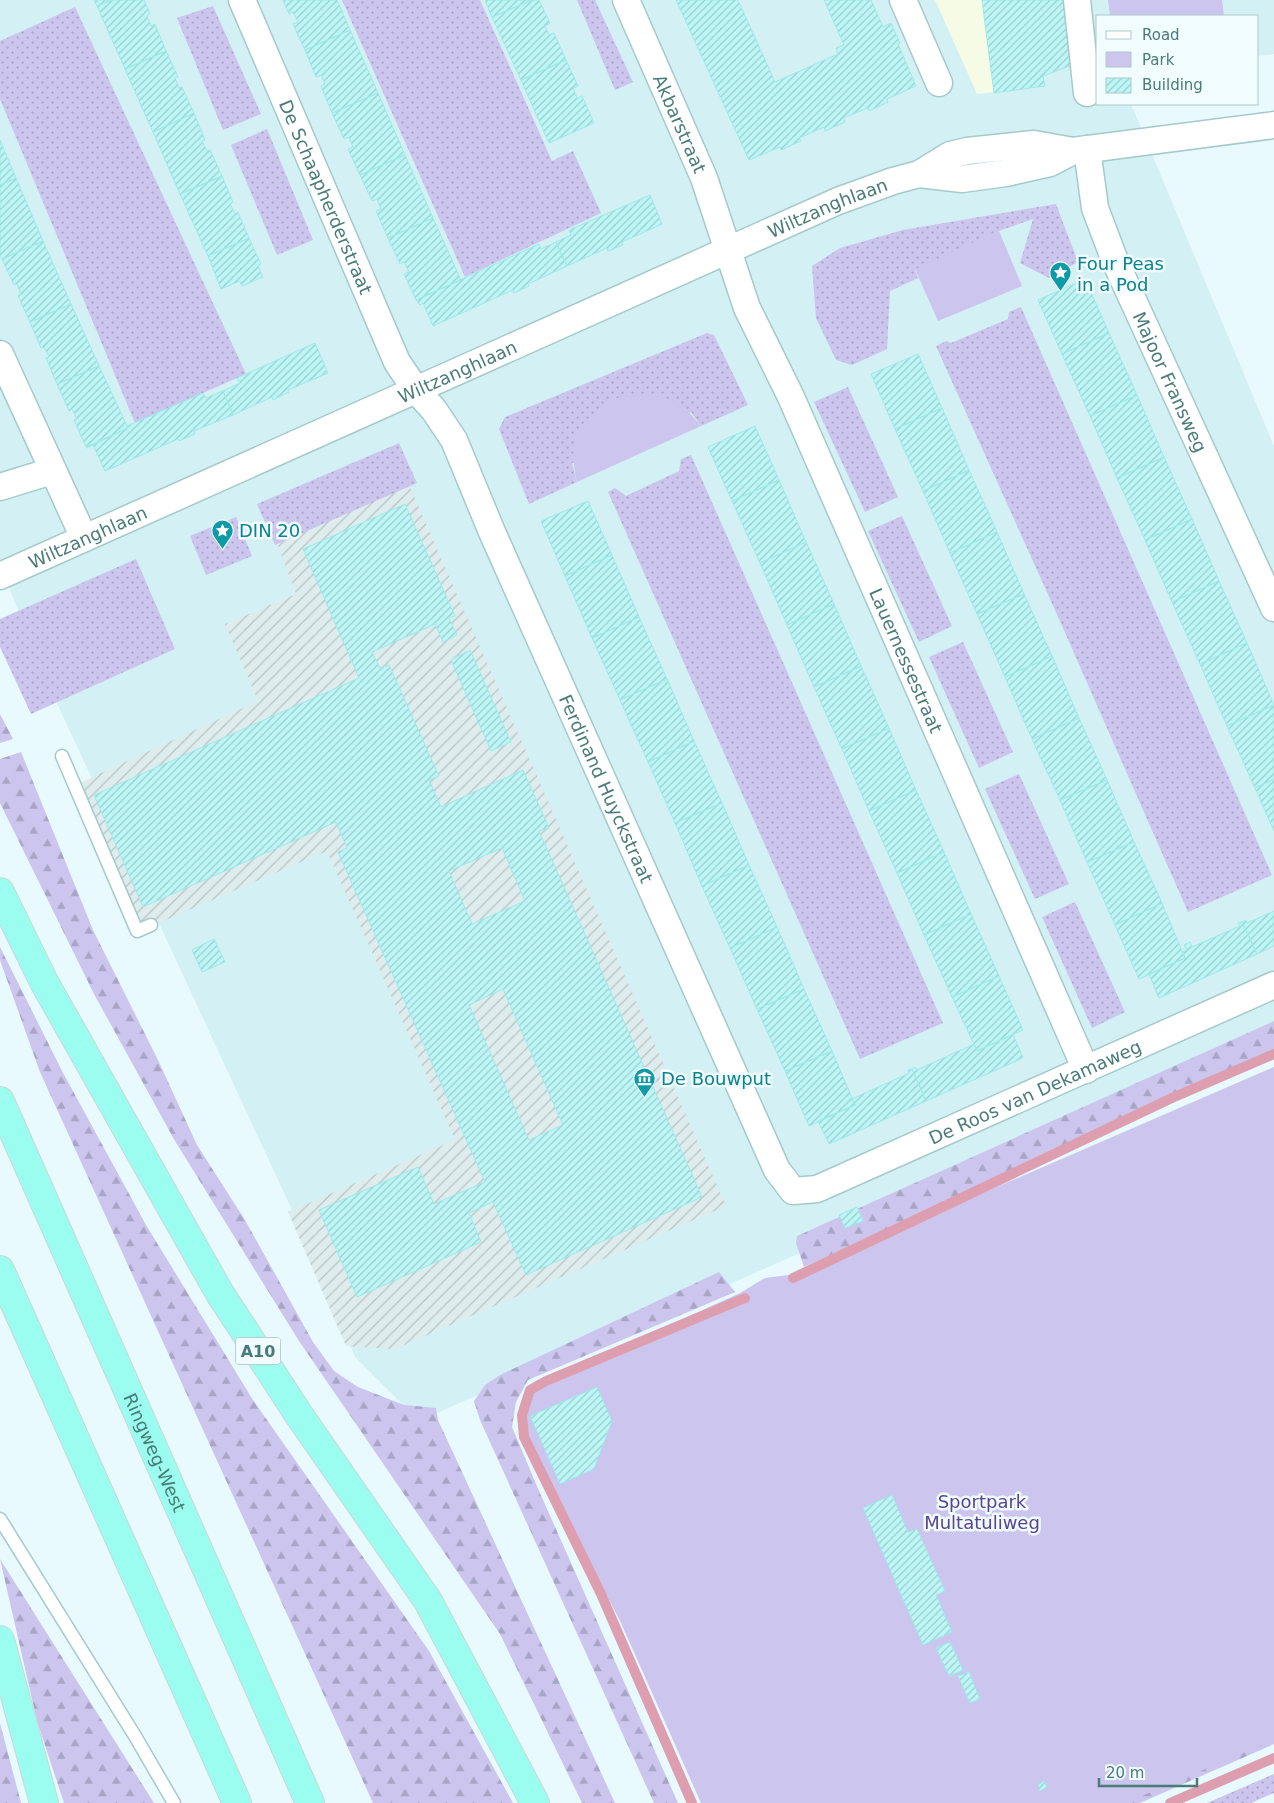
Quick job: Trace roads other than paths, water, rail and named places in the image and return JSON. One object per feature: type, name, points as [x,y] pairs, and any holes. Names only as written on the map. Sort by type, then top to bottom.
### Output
[{"type":"highway","name":"A10","points":[[0,892],[44,982],[219,1292],[299,1415],[428,1601],[535,1803]]},
{"type":"highway","name":"Ringweg-West","points":[[0,1101],[310,1803]]},
{"type":"highway","points":[[0,1270],[237,1803]]},
{"type":"highway","points":[[0,1640],[44,1803]]},
{"type":"street","name":"De Schaapherderstraat","points":[[242,0],[397,362],[416,390]]},
{"type":"street","name":"Akbarstraat","points":[[626,0],[704,178],[729,249]]},
{"type":"street","points":[[903,0],[938,83]]},
{"type":"street","points":[[1077,0],[1087,93]]},
{"type":"street","name":"Wiltzanghlaan","points":[[0,576],[838,201],[893,181],[919,174],[950,155],[968,151],[1034,144],[1080,150],[1274,125]]},
{"type":"street","name":"Majoor Fransweg","points":[[1080,150],[1094,208],[1115,261],[1274,608]]},
{"type":"street","name":"Lauernessestraat","points":[[729,249],[742,294],[753,322],[791,396],[1086,1070]]},
{"type":"street","points":[[0,354],[84,538]]},
{"type":"street","name":"Ferdinand Huyckstraat","points":[[416,390],[434,410],[454,440],[492,532],[777,1170],[793,1191]]},
{"type":"street","points":[[0,487],[52,471]]},
{"type":"street","name":"De Roos van Dekamaweg","points":[[793,1191],[817,1189],[1274,985]]},
{"type":"lane","points":[[62,756],[137,931],[151,925]]},
{"type":"lane","points":[[0,1519],[135,1736],[174,1803]]},
{"type":"waterway","points":[[793,1278],[1172,1098],[1274,1054]]},
{"type":"waterway","points":[[692,1803],[601,1594],[524,1437],[522,1415],[530,1390],[546,1381],[745,1298]]},
{"type":"waterway","points":[[1170,1803],[1274,1758]]},
{"type":"place","name":"Four Peas in a Pod","points":[[1061,292]]},
{"type":"place","name":"DIN 20","points":[[223,549]]},
{"type":"place","name":"De Bouwput","points":[[645,1097]]},
{"type":"park label","name":"Sportpark Multatuliweg","points":[[982,1511]]}]
